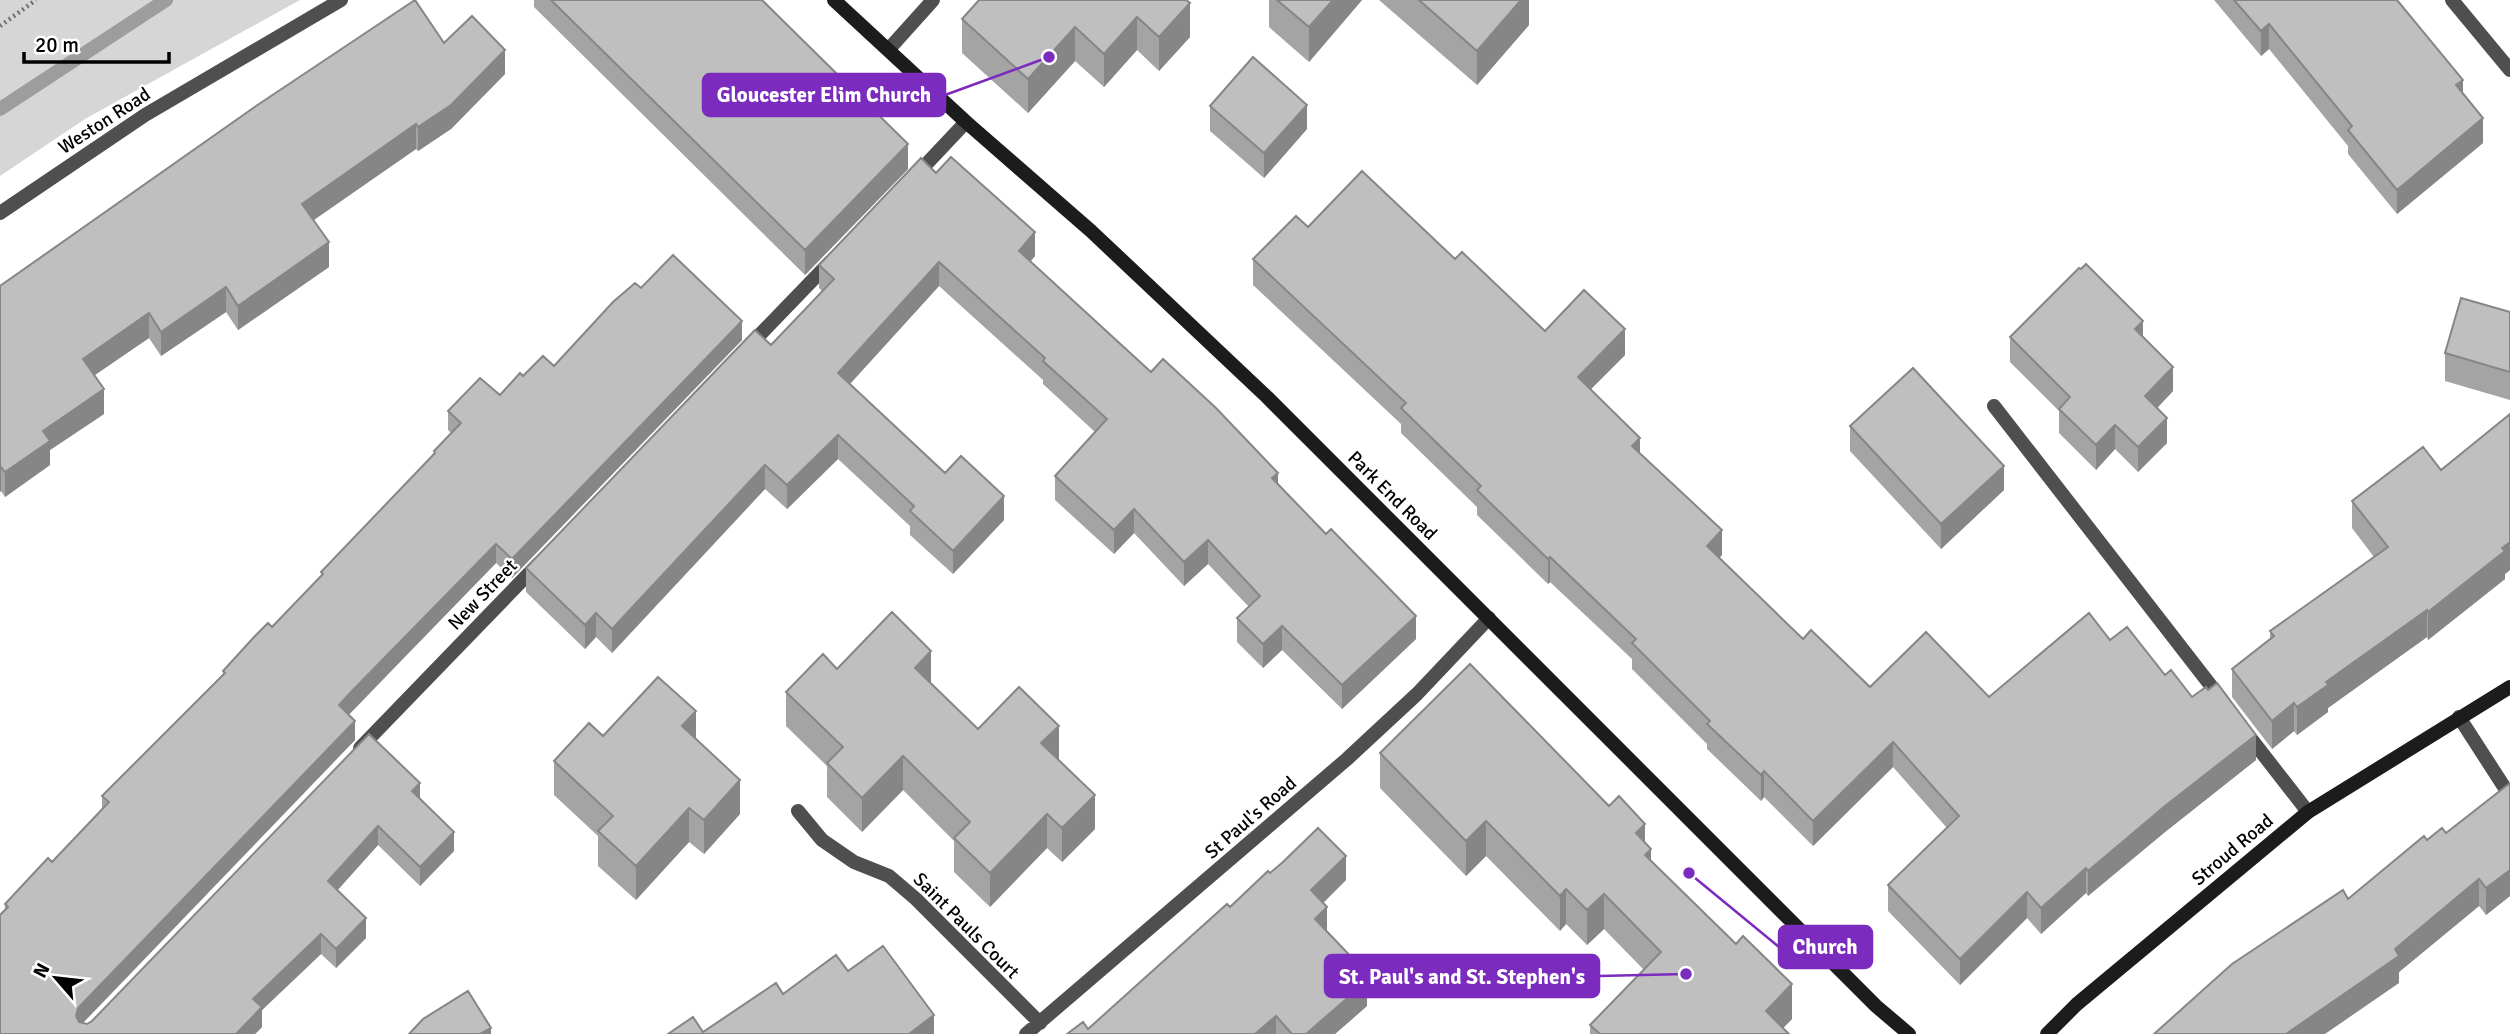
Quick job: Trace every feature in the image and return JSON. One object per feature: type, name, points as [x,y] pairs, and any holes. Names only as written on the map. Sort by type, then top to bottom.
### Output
[{"type":"main road","name":"Park End Road","points":[[834,0],[966,122],[1091,231],[1258,387],[1876,1006],[1909,1034]]},
{"type":"main road","name":"Stroud Road","points":[[2047,1034],[2077,1004],[2308,812],[2510,687]]},
{"type":"street","name":"Weston Road","points":[[0,213],[145,115],[341,0]]},
{"type":"street","points":[[889,49],[933,0]]},
{"type":"street","points":[[2452,0],[2510,70]]},
{"type":"street","points":[[906,185],[966,122]]},
{"type":"street","points":[[738,357],[842,250]]},
{"type":"street","points":[[1994,406],[2308,812]]},
{"type":"street","name":"New Street","points":[[354,755],[546,556]]},
{"type":"street","name":"St Paul's Road","points":[[1026,1034],[1347,759],[1417,694],[1489,618]]},
{"type":"street","points":[[2459,717],[2510,796]]},
{"type":"street","name":"Saint Pauls Court","points":[[798,811],[822,840],[854,862],[889,876],[1040,1023]]},
{"type":"path","points":[[0,26],[36,0]]},
{"type":"shaded area","points":[[0,0],[300,0],[85,119],[0,176]]},
{"type":"building","points":[[415,0],[444,43],[472,16],[505,50],[451,105],[418,127],[416,124],[302,204],[329,242],[238,306],[226,287],[161,332],[149,313],[83,359],[104,389],[43,431],[50,441],[5,472],[0,468],[0,286],[256,106]]},
{"type":"building","points":[[551,0],[762,0],[908,144],[805,250]]},
{"type":"building","points":[[979,0],[1186,0],[1190,3],[1159,37],[1137,17],[1104,54],[1075,27],[1028,79],[962,19]]},
{"type":"building","points":[[1277,0],[1333,0],[1309,27]]},
{"type":"building","points":[[1419,0],[1521,0],[1477,51]]},
{"type":"building","points":[[2234,0],[2397,0],[2463,80],[2456,85],[2483,118],[2397,190],[2348,130],[2352,126],[2269,24],[2261,31]]},
{"type":"building","points":[[1253,57],[1307,105],[1264,153],[1210,106]]},
{"type":"building","points":[[951,157],[1035,232],[1019,251],[1151,372],[1163,359],[1216,408],[1278,473],[1272,478],[1326,534],[1331,529],[1416,616],[1342,685],[1282,626],[1263,644],[1237,618],[1260,596],[1208,540],[1184,562],[1134,509],[1114,530],[1055,476],[1107,419],[1043,361],[1045,358],[939,262],[838,373],[945,473],[961,456],[1004,496],[953,551],[910,511],[914,506],[838,435],[787,485],[765,465],[612,629],[596,613],[585,625],[526,568],[755,330],[771,345],[834,279],[819,265],[921,158],[936,173]]},
{"type":"building","points":[[1362,171],[1455,259],[1462,252],[1545,331],[1584,290],[1625,329],[1578,377],[1640,438],[1632,446],[1722,530],[1707,546],[1803,639],[1811,630],[1870,687],[1926,632],[1989,697],[2089,613],[2110,640],[2127,627],[2165,675],[2171,670],[2192,697],[2217,683],[2256,735],[2088,871],[2086,868],[2041,908],[2027,892],[1960,959],[1888,885],[1959,816],[1893,742],[1813,821],[1764,771],[1761,775],[1707,724],[1710,721],[1632,643],[1636,639],[1477,490],[1481,486],[1401,408],[1406,403],[1253,259],[1296,216],[1308,227]]},
{"type":"building","points":[[673,255],[742,321],[512,559],[496,544],[352,691],[339,705],[355,721],[78,1008],[76,1016],[79,1022],[87,1024],[92,1021],[369,734],[420,783],[412,791],[454,832],[420,867],[378,826],[328,881],[366,918],[336,949],[321,934],[253,999],[262,1007],[236,1034],[0,1034],[0,915],[8,907],[5,904],[48,858],[52,862],[109,802],[102,796],[225,673],[223,671],[268,623],[272,627],[435,453],[461,423],[448,411],[480,378],[500,395],[520,373],[523,376],[543,356],[554,366],[613,302],[635,283],[641,288]]},
{"type":"building","points":[[2086,264],[2143,321],[2135,329],[2173,367],[2145,396],[2167,418],[2138,447],[2115,425],[2096,445],[2059,409],[2070,397],[2010,337]]},
{"type":"building","points":[[2461,298],[2510,312],[2510,372],[2445,353]]},
{"type":"building","points":[[1913,368],[2004,466],[1941,524],[1850,426]]},
{"type":"building","points":[[2510,414],[2510,542],[2502,548],[2505,551],[2428,612],[2427,610],[2326,682],[2328,685],[2297,707],[2294,703],[2272,721],[2232,669],[2274,636],[2270,631],[2388,547],[2352,501],[2423,447],[2441,470]]},
{"type":"building","points":[[892,612],[931,651],[915,668],[978,729],[1019,687],[1059,726],[1041,743],[1095,795],[1062,828],[1047,814],[990,873],[954,838],[970,822],[903,756],[862,798],[827,763],[843,747],[786,692],[823,654],[837,669]]},
{"type":"building","points":[[1470,664],[1609,806],[1619,796],[1645,824],[1636,833],[1651,849],[1645,855],[1736,944],[1743,936],[1792,984],[1766,1011],[1789,1034],[1600,1034],[1590,1025],[1661,952],[1604,894],[1587,910],[1566,889],[1560,896],[1486,821],[1466,841],[1380,753]]},
{"type":"building","points":[[658,677],[696,711],[682,726],[740,780],[704,820],[689,808],[636,866],[598,831],[613,816],[554,761],[589,723],[603,736]]},
{"type":"building","points":[[2510,783],[2510,870],[2486,888],[2479,879],[2395,949],[2399,956],[2286,1034],[2154,1034],[2232,964],[2343,890],[2348,899],[2424,836],[2427,840],[2442,828],[2446,833]]},
{"type":"building","points":[[1318,828],[1346,856],[1311,890],[1327,907],[1315,919],[1358,964],[1354,968],[1367,981],[1306,1034],[1292,1034],[1276,1016],[1255,1034],[1067,1034],[1083,1022],[1088,1029],[1227,904],[1230,907]]},
{"type":"building","points":[[883,946],[934,1015],[909,1034],[668,1034],[693,1017],[703,1032],[776,983],[783,994],[836,955],[848,971]]},
{"type":"building","points":[[468,991],[491,1028],[480,1034],[409,1034],[423,1019]]},
{"type":"waterway","points":[[0,109],[166,0]]},
{"type":"place","name":"Gloucester Elim Church","points":[[1049,57]]},
{"type":"place","name":"Church","points":[[1689,873]]},
{"type":"place","name":"St. Paul's and St. Stephen's","points":[[1686,974]]}]
